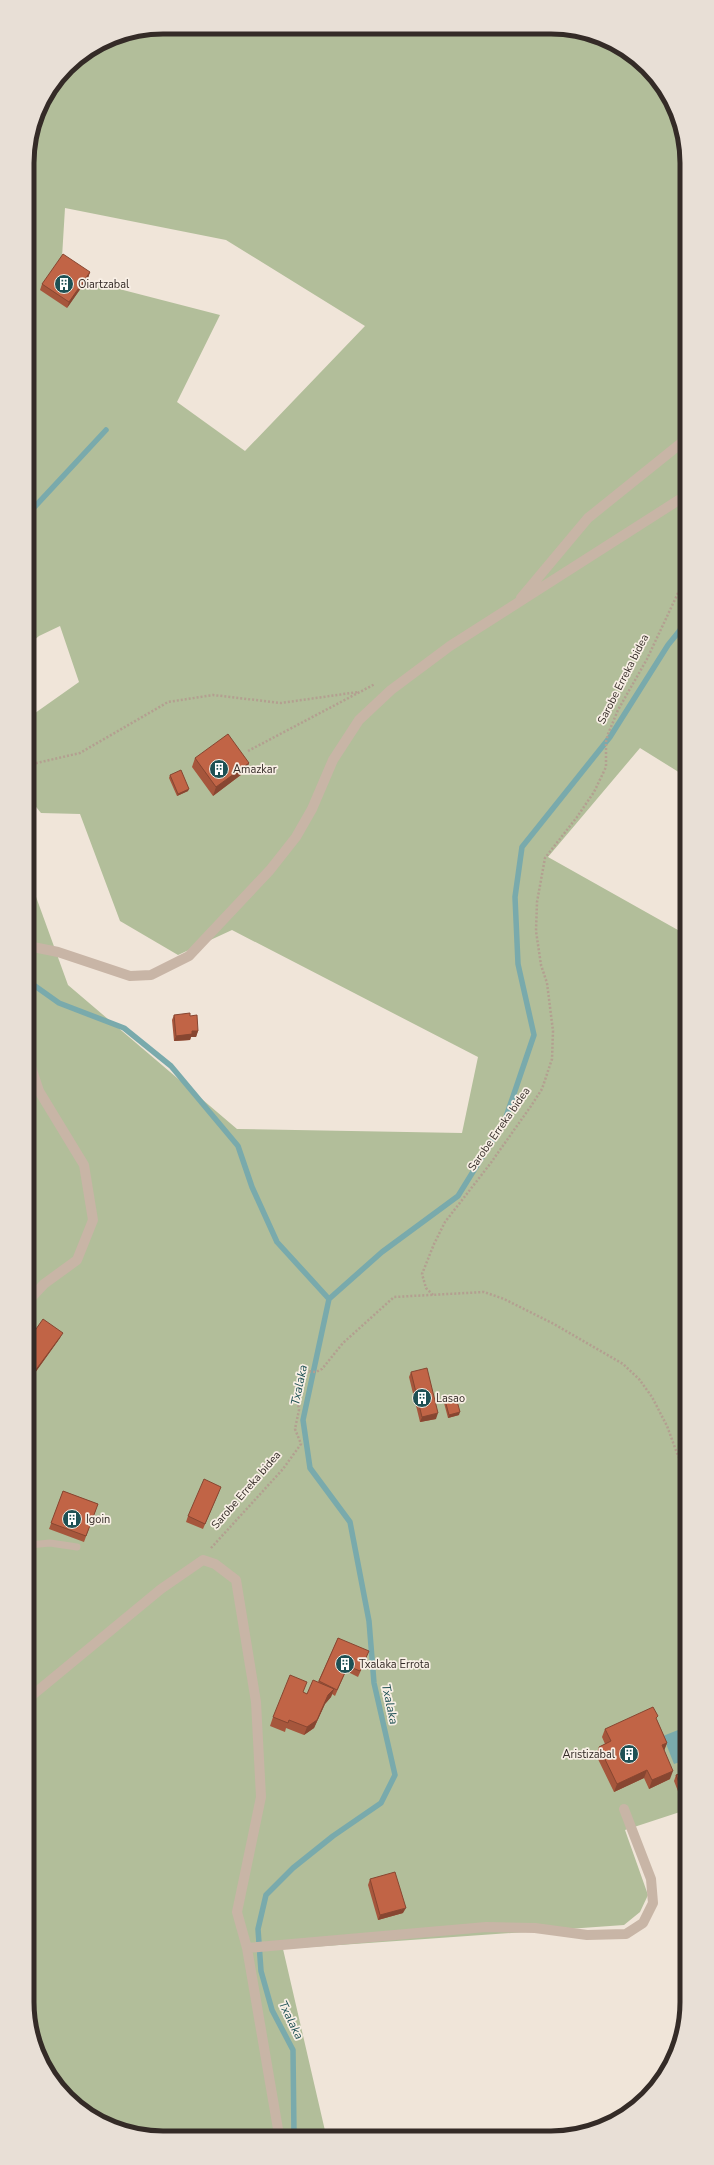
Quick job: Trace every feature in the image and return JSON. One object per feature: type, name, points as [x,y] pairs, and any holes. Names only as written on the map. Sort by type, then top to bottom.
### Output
[{"type":"street","points":[[516,604],[588,518],[680,444]]},
{"type":"street","points":[[34,947],[58,952],[130,976],[151,975],[189,956],[270,870],[296,837],[312,809],[333,760],[359,720],[391,690],[450,646],[680,499]]},
{"type":"street","points":[[34,1078],[38,1091],[84,1165],[93,1220],[77,1260],[44,1284],[34,1295]]},
{"type":"street","points":[[34,1694],[161,1589],[203,1560],[215,1564],[236,1580],[256,1702],[261,1797],[236,1912],[250,1947],[278,2131]]},
{"type":"street","points":[[250,1947],[486,1926],[534,1928],[586,1934],[626,1934],[643,1923],[653,1903],[651,1879],[624,1809]]},
{"type":"lane","points":[[34,1545],[50,1543],[77,1548]]},
{"type":"path","name":"Sarobe Erreka bidea","points":[[433,1295],[426,1288],[422,1274],[445,1222],[528,1112],[542,1089],[552,1059],[553,1031],[547,983],[540,964],[537,944],[536,917],[545,858],[577,817],[594,792],[606,767],[606,742],[618,710],[647,659],[680,590]]},
{"type":"path","points":[[248,751],[358,692],[378,683],[391,690]]},
{"type":"path","points":[[34,764],[80,753],[168,702],[213,695],[281,703],[358,692]]},
{"type":"path","points":[[433,1295],[484,1292],[504,1299],[554,1324],[623,1364],[639,1379],[652,1397],[667,1426],[680,1458]]},
{"type":"path","name":"Sarobe Erreka bidea","points":[[194,1566],[283,1469],[301,1444],[295,1429],[299,1410],[297,1396],[308,1371],[316,1372],[322,1368],[348,1338],[394,1297],[433,1295]]},
{"type":"green space","points":[[559,34],[576,36],[600,44],[615,51],[642,72],[667,106],[678,138],[680,155],[680,773],[640,748],[548,857],[680,931],[680,1812],[625,1830],[648,1895],[640,1912],[624,1925],[283,1949],[325,2131],[163,2131],[130,2127],[99,2114],[72,2093],[47,2059],[36,2027],[34,2002],[34,895],[35,894],[68,985],[237,1129],[462,1133],[478,1057],[232,930],[178,955],[120,921],[80,814],[41,813],[34,804],[34,714],[79,682],[60,626],[39,636],[34,640],[34,155],[38,130],[47,106],[66,78],[78,66],[106,47],[130,38],[146,35]],"holes":[[[65,208],[226,240],[365,326],[245,451],[177,402],[220,315],[61,274]]]},
{"type":"water","points":[[678,1730],[680,1736],[680,1762],[674,1764],[663,1736]]},
{"type":"building","name":"Oiartzabal","points":[[63,254],[90,272],[69,302],[42,284]]},
{"type":"building","name":"Amazkar","points":[[228,734],[249,763],[216,787],[195,758]]},
{"type":"building","points":[[181,770],[189,789],[178,794],[170,775]]},
{"type":"building","points":[[190,1013],[190,1016],[197,1015],[198,1031],[192,1031],[192,1034],[176,1036],[174,1015]]},
{"type":"building","points":[[43,1319],[63,1333],[35,1371],[34,1370],[34,1332]]},
{"type":"building","name":"Lasao","points":[[427,1368],[438,1413],[422,1417],[411,1372]]},
{"type":"building","points":[[456,1397],[460,1412],[449,1415],[445,1400]]},
{"type":"building","points":[[204,1479],[221,1487],[205,1524],[188,1516]]},
{"type":"building","name":"Igoin","points":[[63,1491],[98,1504],[86,1536],[51,1523]]},
{"type":"building","name":"Txalaka Errota","points":[[338,1638],[369,1651],[360,1671],[348,1666],[337,1690],[319,1681]]},
{"type":"building","points":[[290,1675],[307,1682],[303,1692],[307,1694],[313,1680],[334,1689],[328,1695],[317,1720],[307,1727],[289,1720],[288,1723],[273,1717]]},
{"type":"building","name":"Aristizabal","points":[[653,1707],[658,1716],[656,1718],[667,1743],[662,1745],[673,1771],[652,1780],[647,1770],[617,1784],[599,1747],[611,1741],[605,1729]]},
{"type":"building","points":[[680,1773],[680,1785],[676,1775]]},
{"type":"building","points":[[395,1872],[406,1908],[380,1915],[370,1879]]},
{"type":"waterway","points":[[34,508],[106,430]]},
{"type":"waterway","name":"Txalaka","points":[[294,2131],[293,2050],[272,2010],[261,1971],[258,1929],[266,1895],[293,1868],[333,1836],[381,1803],[395,1775],[374,1683],[369,1621],[350,1522],[310,1468],[303,1420],[329,1299],[382,1252],[458,1196],[505,1120],[534,1035],[518,964],[515,897],[522,847],[610,737],[668,645],[680,630]]},
{"type":"waterway","points":[[34,985],[59,1003],[124,1028],[171,1066],[238,1146],[252,1187],[277,1242],[329,1299]]},
{"type":"place","name":"Oiartzabal","points":[[64,284]]},
{"type":"place","name":"Amazkar","points":[[219,769]]},
{"type":"place","name":"Lasao","points":[[422,1398]]},
{"type":"place","name":"Igoin","points":[[72,1519]]},
{"type":"place","name":"Txalaka Errota","points":[[345,1664]]},
{"type":"place","name":"Aristizabal","points":[[629,1754]]}]
